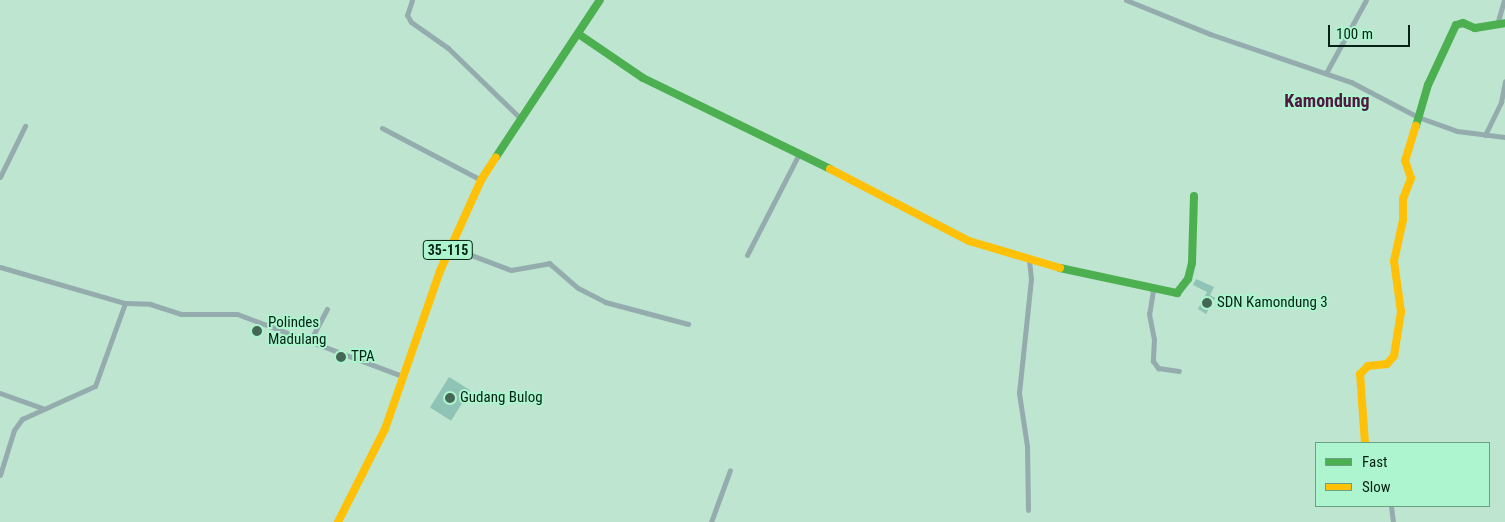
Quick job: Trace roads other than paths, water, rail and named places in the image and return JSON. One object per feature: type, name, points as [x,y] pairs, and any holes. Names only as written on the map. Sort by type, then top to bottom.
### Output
[{"type":"street","points":[[412,0],[407,15],[411,22],[448,48],[523,120]]},
{"type":"street","name":"35-115","points":[[338,522],[386,429],[402,376],[449,246],[481,180],[580,35],[600,0]]},
{"type":"street","points":[[1126,0],[1210,34],[1326,73],[1378,94],[1418,117],[1458,131],[1505,137]]},
{"type":"street","points":[[1326,73],[1366,0]]},
{"type":"street","points":[[1365,442],[1360,374],[1368,366],[1387,364],[1394,356],[1401,312],[1394,261],[1404,220],[1403,199],[1411,182],[1405,161],[1418,117],[1456,25],[1463,23],[1477,28],[1502,22],[1504,0]]},
{"type":"street","points":[[580,35],[650,82],[749,133],[799,154],[969,241],[1029,258],[1153,290],[1177,293],[1188,279],[1192,263],[1194,196]]},
{"type":"street","points":[[1485,135],[1501,102],[1505,81]]},
{"type":"street","points":[[0,177],[25,126]]},
{"type":"street","points":[[382,128],[481,180]]},
{"type":"street","points":[[747,255],[799,154]]},
{"type":"street","points":[[449,246],[511,270],[548,263],[562,270],[572,284],[597,299],[688,324]]},
{"type":"street","points":[[1028,510],[1027,446],[1019,393],[1025,356],[1029,258]]},
{"type":"street","points":[[0,266],[125,303],[150,304],[181,314],[237,314],[312,339],[402,376]]},
{"type":"street","points":[[1153,290],[1149,314],[1154,339],[1154,361],[1158,368],[1179,371]]},
{"type":"street","points":[[0,475],[15,426],[42,408],[95,386],[125,303]]},
{"type":"street","points":[[312,339],[327,309]]},
{"type":"street","points":[[0,393],[42,408]]},
{"type":"street","points":[[712,522],[730,470]]},
{"type":"street","points":[[1390,507],[1393,522]]},
{"type":"place","name":"SDN Kamondung 3","points":[[1207,303]]},
{"type":"place","name":"Polindes Madulang","points":[[257,331]]},
{"type":"place","name":"TPA","points":[[341,357]]},
{"type":"place","name":"Gudang Bulog","points":[[450,398]]},
{"type":"district","name":"Kamondung","points":[[1327,101]]}]
